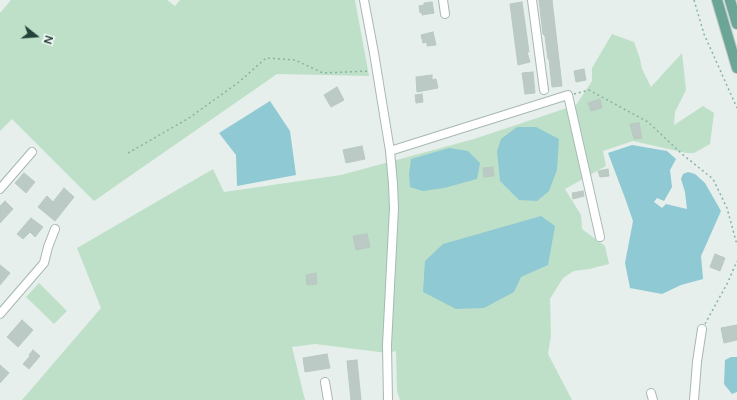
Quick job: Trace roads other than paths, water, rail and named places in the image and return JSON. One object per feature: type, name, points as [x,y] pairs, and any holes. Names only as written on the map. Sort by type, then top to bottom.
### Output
[{"type":"main road","points":[[717,0],[737,68]]},
{"type":"main road","points":[[730,0],[737,24]]},
{"type":"street","points":[[364,0],[390,151],[394,208],[387,345],[388,400]]},
{"type":"street","points":[[443,0],[445,14]]},
{"type":"street","points":[[532,0],[544,90]]},
{"type":"street","points":[[390,151],[568,95],[600,237]]},
{"type":"street","points":[[0,189],[32,152]]},
{"type":"street","points":[[0,314],[44,263],[55,229]]},
{"type":"street","points":[[694,400],[697,362],[702,329]]},
{"type":"street","points":[[325,382],[328,400]]},
{"type":"water","points":[[270,101],[290,131],[296,175],[237,186],[236,155],[219,133]]},
{"type":"water","points":[[517,127],[536,127],[559,139],[557,170],[549,191],[537,201],[519,200],[500,181],[497,151],[501,139]]},
{"type":"water","points":[[632,145],[667,151],[676,159],[670,170],[672,187],[664,201],[657,198],[654,202],[662,208],[666,204],[687,209],[685,192],[681,179],[683,174],[688,172],[695,174],[705,183],[721,211],[701,256],[703,279],[681,285],[662,294],[630,288],[625,263],[633,221],[608,153]]},
{"type":"water","points":[[449,148],[468,151],[480,163],[477,179],[444,188],[423,191],[410,187],[409,174],[411,159]]},
{"type":"water","points":[[541,216],[555,226],[548,265],[521,277],[514,292],[484,308],[456,309],[423,292],[425,261],[443,244]]},
{"type":"water","points":[[731,357],[737,357],[737,392],[732,394],[724,384],[725,360]]}]
